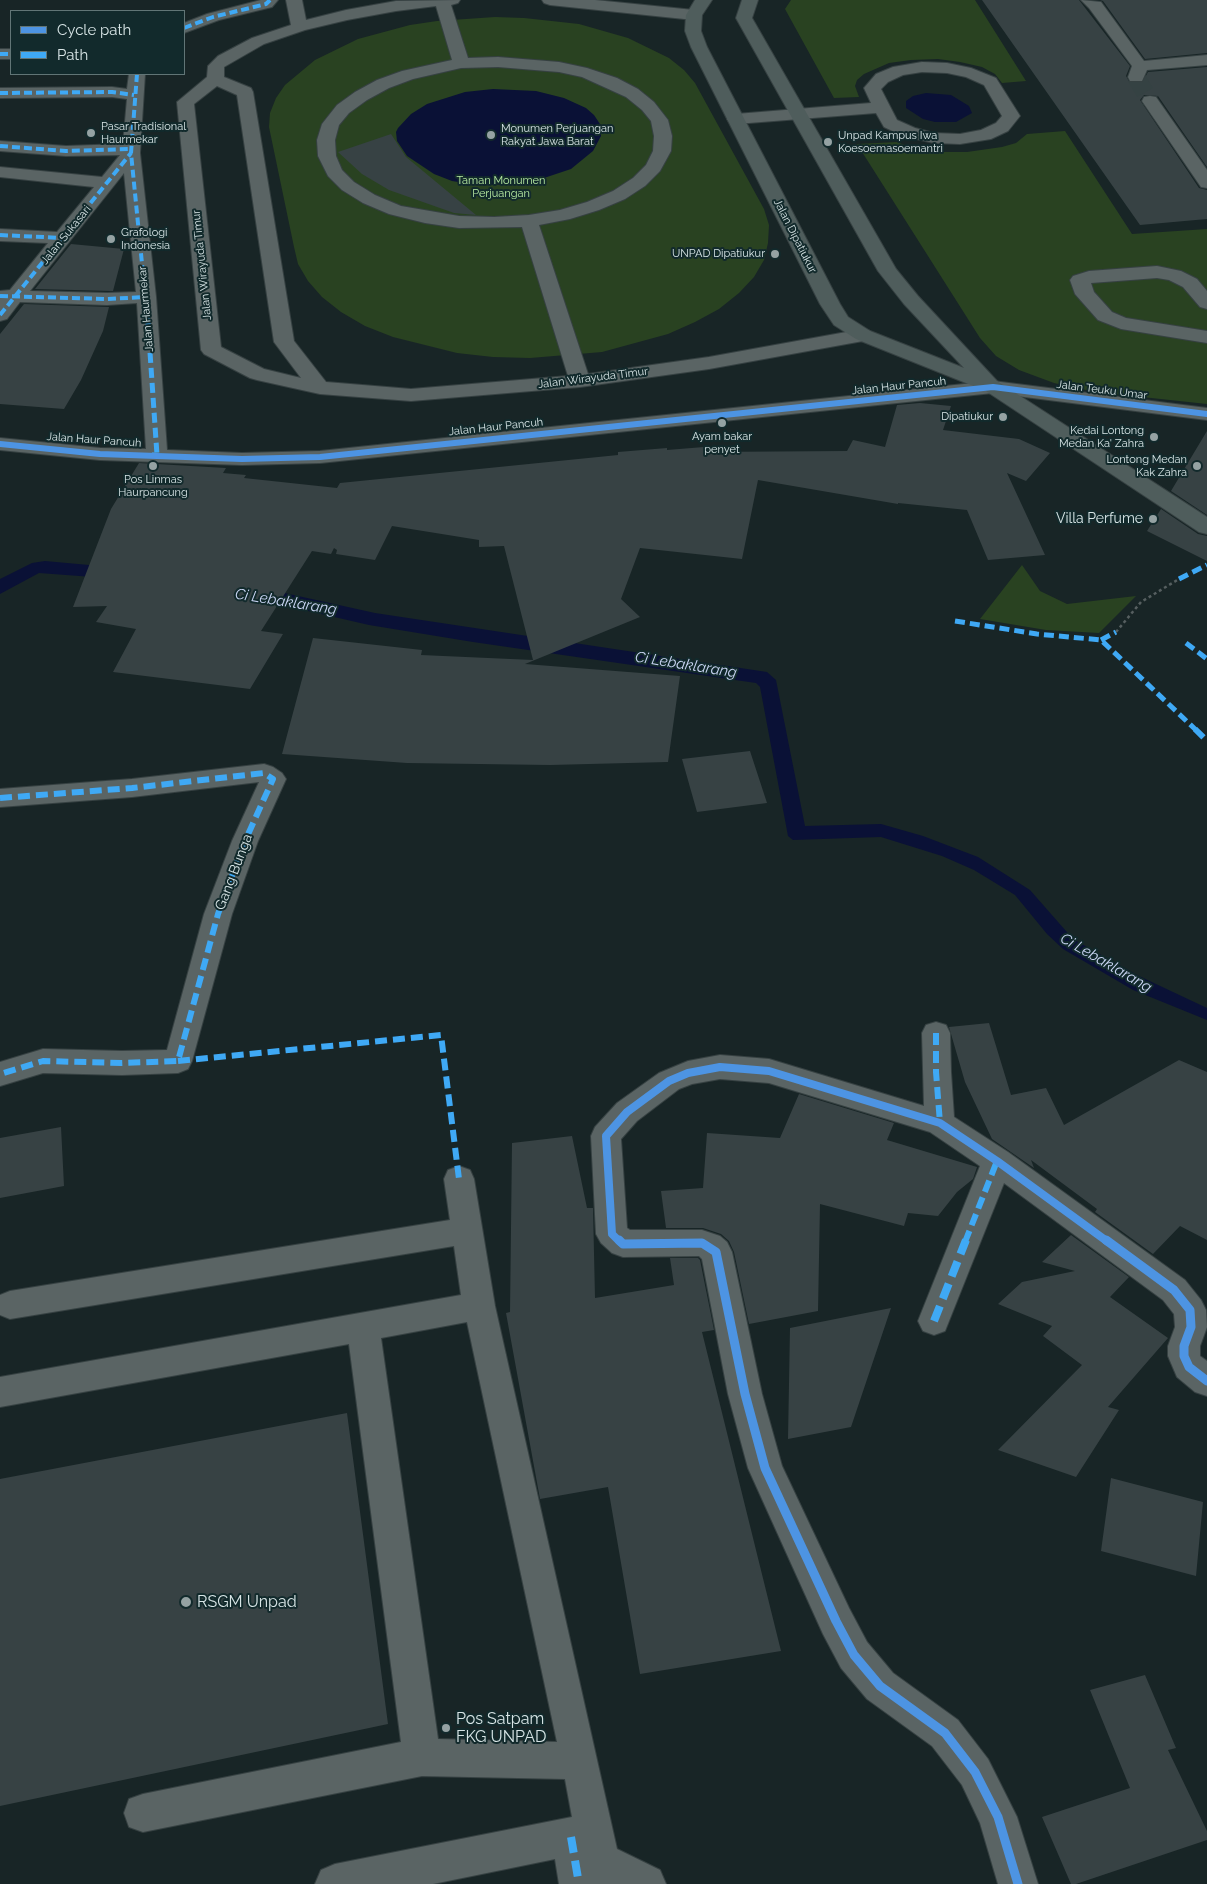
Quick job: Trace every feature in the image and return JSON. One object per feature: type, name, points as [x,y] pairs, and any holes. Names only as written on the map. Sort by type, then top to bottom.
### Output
[{"type":"main road","name":"Jalan Dipatiukur","points":[[750,0],[744,18],[888,271],[912,300],[993,387]]},
{"type":"main road","name":"Jalan Dipatiukur","points":[[699,8],[693,31],[699,47],[830,304],[842,321],[863,335],[993,387],[1207,527]]},
{"type":"street","points":[[185,28],[213,17],[261,6],[270,0]]},
{"type":"street","points":[[294,0],[299,27]]},
{"type":"street","points":[[442,0],[461,63]]},
{"type":"street","name":"Jalan Wirayuda Timur","points":[[452,0],[346,15],[299,27],[258,41],[224,59],[216,66],[215,79],[185,102],[211,350],[257,374],[320,388],[411,395],[580,381],[709,363],[863,335]]},
{"type":"street","points":[[550,0],[699,8]]},
{"type":"street","points":[[1089,0],[1096,5],[1138,72],[1207,60]]},
{"type":"street","points":[[461,63],[529,63],[587,73],[611,82],[632,93],[648,106],[659,120],[664,136],[662,151],[654,167],[639,182],[618,195],[593,206],[563,215],[530,221],[459,222],[395,210],[369,199],[348,186],[334,172],[326,156],[326,140],[331,124],[343,110],[361,96],[382,84],[408,75],[461,63]]},
{"type":"street","points":[[922,67],[948,68],[971,73],[990,82],[1011,116],[1002,127],[985,135],[960,139],[934,138],[909,132],[890,123],[881,107],[872,88],[882,78],[899,71],[922,67]]},
{"type":"street","name":"Jalan Haurmekar","points":[[136,75],[131,151],[146,297],[157,455]]},
{"type":"street","points":[[215,79],[246,92],[284,342],[320,388]]},
{"type":"street","points":[[0,93],[112,92],[134,95]]},
{"type":"street","points":[[1150,101],[1207,183]]},
{"type":"street","points":[[736,119],[881,107]]},
{"type":"street","points":[[0,146],[66,151],[131,151]]},
{"type":"street","name":"Jalan Sukasari","points":[[0,315],[8,296],[63,238],[108,183],[131,151]]},
{"type":"street","points":[[0,172],[108,183]]},
{"type":"street","points":[[530,221],[580,381]]},
{"type":"street","points":[[0,235],[63,238]]},
{"type":"street","points":[[1207,303],[1190,283],[1174,275],[1157,272],[1089,277],[1080,280],[1085,294],[1105,316],[1121,323],[1207,337]]},
{"type":"street","points":[[8,296],[106,299],[146,297]]},
{"type":"street","name":"Jalan Teuku Umar","points":[[993,387],[1207,414]]},
{"type":"street","name":"Jalan Haur Pancuh","points":[[0,444],[100,454],[275,460],[320,457],[993,387]]},
{"type":"street","name":"Gang Bunga","points":[[0,798],[132,788],[264,773],[273,779],[245,841],[218,914],[178,1061],[122,1063],[43,1061],[0,1074]]},
{"type":"street","points":[[936,1033],[936,1072],[940,1123]]},
{"type":"street","points":[[1018,1884],[998,1817],[975,1772],[945,1733],[880,1686],[854,1655],[836,1621],[766,1468],[745,1394],[716,1252],[710,1246],[702,1243],[623,1244],[612,1234],[606,1166],[606,1136],[627,1112],[669,1082],[688,1073],[720,1067],[769,1071],[940,1123],[997,1161],[1174,1290],[1190,1310],[1191,1326],[1184,1346],[1184,1356],[1189,1367],[1207,1381]]},
{"type":"street","points":[[934,1321],[997,1161]]},
{"type":"street","points":[[459,1179],[479,1306],[580,1761],[590,1860]]},
{"type":"street","points":[[10,1304],[468,1230]]},
{"type":"street","points":[[0,1392],[479,1306]]},
{"type":"street","points":[[363,1326],[422,1757]]},
{"type":"street","points":[[144,1813],[422,1757],[580,1761]]},
{"type":"street","points":[[335,1884],[590,1860],[646,1884]]},
{"type":"path","points":[[1116,632],[1141,602],[1179,579]]},
{"type":"green space","points":[[791,0],[975,0],[1026,81],[1002,83],[995,74],[982,67],[960,62],[938,59],[911,60],[889,63],[864,74],[857,80],[855,86],[859,97],[834,98],[785,9]]},
{"type":"green space","name":"Taman Monumen Perjuangan","points":[[495,17],[579,24],[628,38],[669,58],[684,70],[695,83],[764,209],[769,225],[768,243],[764,260],[754,277],[739,293],[719,309],[668,334],[602,352],[530,358],[493,357],[457,353],[393,337],[365,326],[341,312],[322,297],[308,281],[298,264],[294,247],[269,127],[270,113],[276,98],[285,85],[315,60],[358,39],[410,25]]},
{"type":"green space","points":[[1065,131],[1132,234],[1207,229],[1207,404],[1096,392],[1054,383],[1019,370],[996,356],[980,338],[857,144],[897,142],[917,150],[929,152],[967,152],[1016,143],[1027,134]]},
{"type":"green space","points":[[1022,565],[1040,591],[1067,604],[1136,596],[1099,633],[1046,630],[980,619]]},
{"type":"water","points":[[493,89],[536,91],[564,98],[586,108],[594,115],[600,124],[601,136],[593,151],[571,169],[538,180],[518,184],[477,185],[452,181],[434,174],[407,156],[397,141],[396,132],[398,128],[411,114],[427,104],[465,92]]},
{"type":"water","points":[[926,93],[951,95],[969,106],[972,113],[956,122],[935,122],[923,119],[906,108],[906,101],[913,96]]},
{"type":"water","name":"Ci Lebaklarang","points":[[45,561],[111,567],[271,590],[375,613],[767,672],[776,680],[805,826],[881,824],[923,836],[978,857],[1030,890],[1073,939],[1139,976],[1207,1008],[1207,1020],[1133,990],[1063,949],[1047,934],[1015,895],[974,870],[942,856],[881,837],[793,840],[788,836],[760,687],[756,683],[369,625],[252,598],[120,579],[39,573],[0,594],[0,579],[32,563]]},
{"type":"building","points":[[982,0],[1079,0],[1130,66],[1126,76],[1130,83],[1142,83],[1148,72],[1207,67],[1207,167],[1158,96],[1144,95],[1140,100],[1199,188],[1207,190],[1207,219],[1140,225]]},
{"type":"building","points":[[1100,0],[1207,0],[1207,53],[1145,59],[1103,1]]},
{"type":"building","points":[[391,134],[406,157],[476,215],[454,213],[389,190],[362,174],[338,152]]},
{"type":"building","points":[[71,244],[124,249],[113,291],[35,289]]},
{"type":"building","points":[[24,304],[109,307],[103,331],[81,380],[64,409],[0,404],[0,334]]},
{"type":"building","points":[[920,403],[951,406],[943,430],[1019,439],[1050,453],[1026,481],[1007,473],[1045,555],[988,560],[967,510],[898,504],[758,480],[742,559],[640,548],[621,599],[640,617],[525,664],[680,676],[668,762],[550,765],[407,763],[282,754],[313,638],[422,650],[421,655],[533,660],[504,546],[479,547],[479,540],[392,526],[375,560],[336,554],[337,550],[334,548],[331,554],[312,551],[261,631],[283,634],[250,689],[113,672],[136,629],[96,622],[107,606],[73,607],[111,509],[139,463],[226,468],[223,473],[246,475],[244,478],[337,488],[340,483],[618,455],[618,452],[667,448],[667,450],[704,447],[705,452],[847,451],[853,440],[885,447],[897,405]]},
{"type":"building","points":[[1207,431],[1207,515],[1171,491]]},
{"type":"building","points":[[1161,509],[1198,534],[1207,536],[1207,561],[1147,531]]},
{"type":"building","points":[[750,751],[767,803],[697,812],[682,759]]},
{"type":"building","points":[[989,1023],[1011,1095],[1046,1088],[1064,1125],[1179,1060],[1207,1072],[1207,1240],[1180,1226],[1153,1254],[1095,1212],[1097,1209],[1031,1160],[1034,1168],[992,1139],[965,1082],[949,1027]]},
{"type":"building","points":[[799,1094],[894,1123],[887,1140],[977,1167],[973,1179],[957,1192],[938,1216],[908,1213],[904,1226],[820,1204],[818,1311],[749,1324],[734,1252],[729,1241],[721,1234],[703,1228],[666,1228],[661,1191],[703,1188],[707,1133],[780,1138]]},
{"type":"building","points":[[61,1127],[64,1186],[0,1198],[0,1138]]},
{"type":"building","points":[[572,1136],[587,1208],[593,1208],[595,1298],[674,1285],[670,1258],[698,1258],[700,1260],[714,1330],[702,1332],[781,1651],[640,1674],[608,1487],[540,1499],[506,1313],[510,1312],[512,1143]]},
{"type":"building","points":[[1071,1235],[1129,1277],[1110,1297],[1168,1338],[1108,1407],[1119,1410],[1076,1477],[998,1450],[1082,1365],[1043,1336],[1052,1326],[998,1304],[1022,1282],[1075,1271],[1042,1262]]},
{"type":"building","points":[[891,1308],[851,1427],[788,1439],[790,1328]]},
{"type":"building","name":"RSGM Unpad","points":[[347,1413],[388,1724],[0,1806],[0,1479]]},
{"type":"building","points":[[1111,1478],[1203,1502],[1196,1576],[1101,1551]]},
{"type":"building","points":[[1145,1675],[1176,1748],[1168,1750],[1207,1831],[1207,1840],[1076,1884],[1071,1884],[1042,1817],[1130,1788],[1090,1690]]},
{"type":"tunnel","points":[[1136,77],[1150,101]]},
{"type":"marked path","points":[[185,28],[213,17],[266,4],[270,0]]},
{"type":"marked path","points":[[0,54],[10,54]]},
{"type":"marked path","points":[[137,75],[131,153],[146,297],[157,455],[152,455]]},
{"type":"marked path","points":[[0,93],[112,92],[134,95]]},
{"type":"marked path","points":[[0,146],[66,151],[131,149]]},
{"type":"marked path","points":[[0,315],[131,153]]},
{"type":"marked path","points":[[0,235],[63,238]]},
{"type":"marked path","points":[[0,296],[107,299],[146,297]]},
{"type":"marked path","points":[[1179,579],[1207,565]]},
{"type":"marked path","points":[[955,621],[1037,634],[1101,640],[1207,741]]},
{"type":"marked path","points":[[1101,640],[1116,632]]},
{"type":"marked path","points":[[1186,643],[1207,659]]},
{"type":"marked path","points":[[0,798],[132,788],[264,773],[273,779],[245,841],[218,914],[178,1061],[122,1063],[43,1061],[0,1074]]},
{"type":"marked path","points":[[936,1033],[936,1072],[940,1123]]},
{"type":"marked path","points":[[178,1061],[441,1035],[459,1179]]},
{"type":"marked path","points":[[934,1321],[997,1161]]},
{"type":"marked path","points":[[571,1837],[579,1884]]},
{"type":"cycle path","points":[[0,444],[100,454],[242,459],[320,457],[993,387],[1207,414]]},
{"type":"cycle path","points":[[1018,1884],[998,1817],[975,1772],[945,1733],[880,1686],[854,1655],[836,1621],[765,1468],[745,1394],[716,1252],[702,1243],[623,1244],[612,1234],[606,1136],[627,1112],[669,1081],[688,1073],[720,1067],[769,1071],[940,1123],[997,1161],[1174,1290],[1190,1310],[1191,1327],[1184,1346],[1184,1356],[1189,1367],[1207,1381]]},
{"type":"place","name":"Pasar Tradisional Haurmekar","points":[[91,133]]},
{"type":"place","name":"Monumen Perjuangan Rakyat Jawa Barat","points":[[491,135]]},
{"type":"place","name":"Unpad Kampus Iwa Koesoemasoemantri","points":[[828,142]]},
{"type":"place","name":"Grafologi Indonesia","points":[[111,239]]},
{"type":"place","name":"UNPAD Dipatiukur","points":[[775,254]]},
{"type":"place","name":"Dipatiukur","points":[[1003,417]]},
{"type":"place","name":"Ayam bakar penyet","points":[[722,423]]},
{"type":"place","name":"Kedai Lontong Medan Ka' Zahra","points":[[1154,437]]},
{"type":"place","name":"Pos Linmas Haurpancung","points":[[153,466]]},
{"type":"place","name":"Lontong Medan Kak Zahra","points":[[1197,466]]},
{"type":"place","name":"Villa Perfume","points":[[1153,519]]},
{"type":"place","name":"RSGM Unpad","points":[[186,1602]]},
{"type":"place","name":"Pos Satpam FKG UNPAD","points":[[446,1728]]}]
